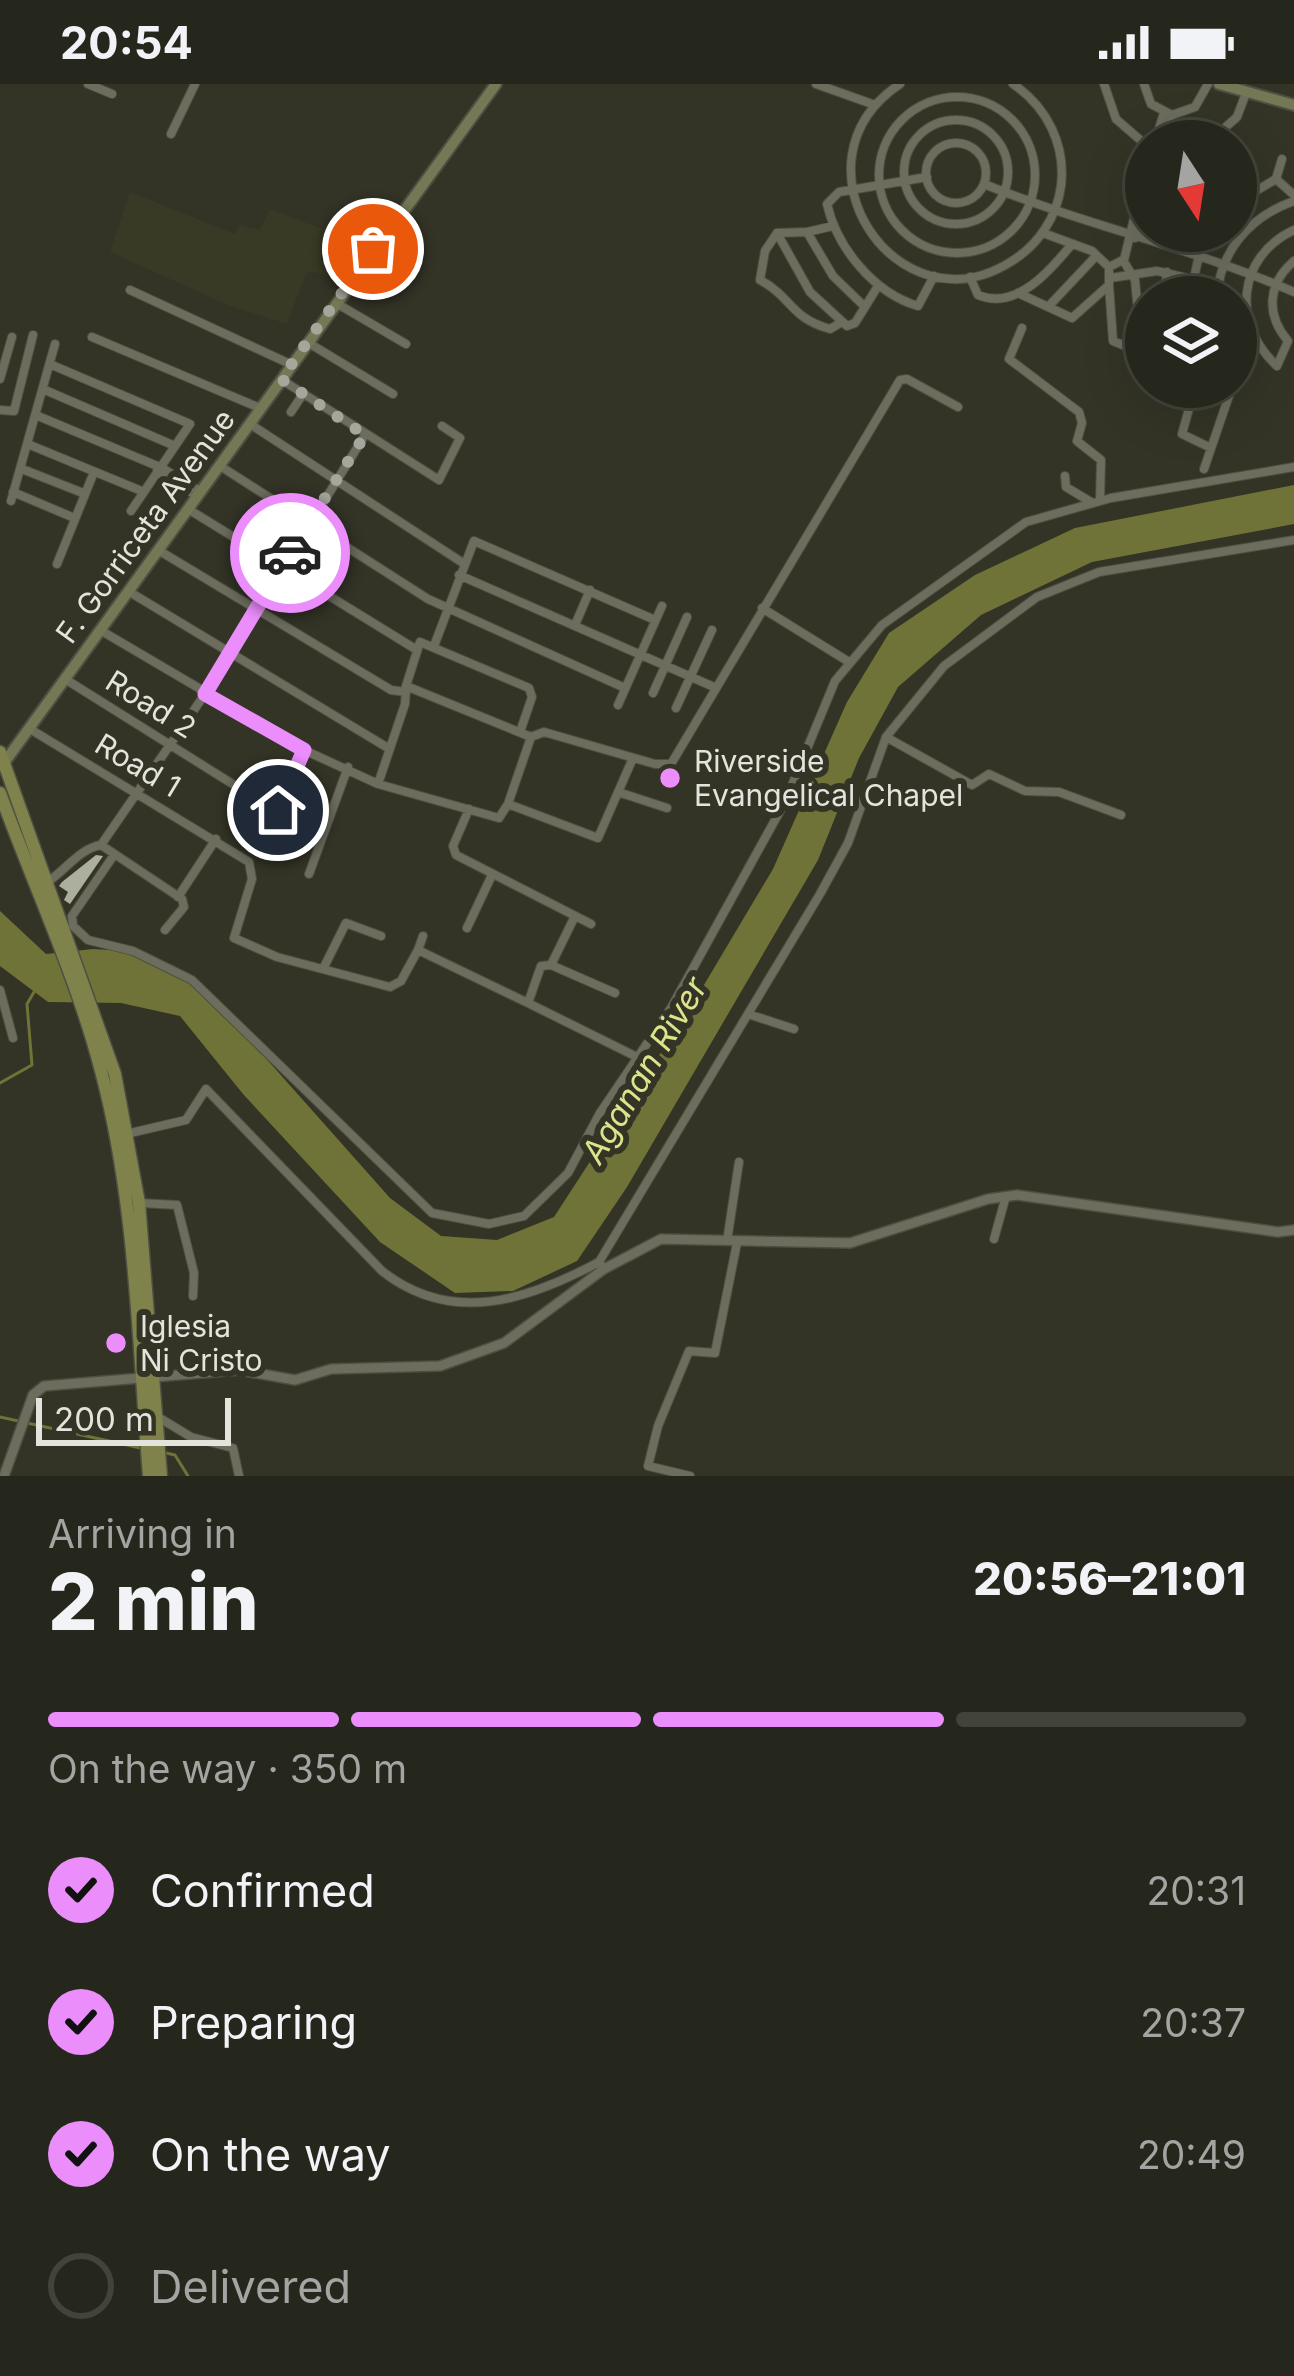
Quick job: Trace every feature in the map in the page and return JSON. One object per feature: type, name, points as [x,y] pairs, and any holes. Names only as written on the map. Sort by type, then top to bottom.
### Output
[{"type":"main road","name":"F. Gorriceta Avenue","points":[[1,755],[15,748],[30,729],[334,302],[496,84]]},
{"type":"main road","points":[[1221,84],[1294,105]]},
{"type":"main road","points":[[1,755],[18,826]]},
{"type":"main road","points":[[0,793],[60,933],[126,1133],[139,1203],[147,1375],[157,1416],[152,1433]]},
{"type":"main road","points":[[0,808],[18,826]]},
{"type":"main road","points":[[99,1043],[123,1177],[155,1471]]},
{"type":"street","points":[[88,84],[112,94]]},
{"type":"street","points":[[171,134],[195,84]]},
{"type":"street","points":[[900,84],[875,105],[854,147],[851,190],[861,219],[898,261],[934,276],[970,277],[1018,257],[1043,232],[1061,184],[1058,144],[1040,108],[1012,84]]},
{"type":"street","points":[[1104,84],[1116,119],[1125,127]]},
{"type":"street","points":[[1144,84],[1151,104],[1168,114],[1195,107],[1208,84]]},
{"type":"street","points":[[821,85],[875,105]]},
{"type":"street","points":[[853,96],[860,86]]},
{"type":"street","points":[[1234,120],[1242,89]]},
{"type":"street","points":[[972,98],[1003,112],[1026,137],[1036,170],[1030,204],[1004,238],[978,250],[949,253],[921,244],[898,227],[879,186],[886,143],[906,116],[937,100],[972,98]]},
{"type":"street","points":[[1165,120],[1168,114]]},
{"type":"street","points":[[1167,120],[1168,114]]},
{"type":"street","points":[[963,121],[982,127],[1002,147],[1008,166],[1005,192],[987,214],[950,224],[916,206],[905,182],[905,163],[918,137],[934,125],[963,121]]},
{"type":"street","points":[[957,143],[982,158],[984,184],[973,197],[951,202],[938,196],[927,177],[932,156],[957,143]]},
{"type":"street","points":[[1257,190],[1276,179],[1282,159]]},
{"type":"street","points":[[927,177],[830,197],[833,226],[878,286],[918,306],[934,276]]},
{"type":"street","points":[[1222,276],[1250,225],[1294,198],[1276,179]]},
{"type":"street","points":[[984,184],[1125,236]]},
{"type":"street","points":[[777,233],[833,226]]},
{"type":"street","points":[[1294,230],[1264,251],[1250,275],[1246,318],[1258,345],[1277,366],[1288,341],[1271,308],[1275,284],[1294,261]]},
{"type":"street","points":[[807,232],[833,276],[865,307]]},
{"type":"street","points":[[1043,232],[1096,256],[1109,277],[1113,340],[1125,345]]},
{"type":"street","points":[[777,233],[810,292],[842,322],[851,326],[878,286]]},
{"type":"street","points":[[777,233],[765,251],[760,280],[772,286],[800,319],[830,329],[842,322]]},
{"type":"street","points":[[970,277],[974,291],[994,301],[1018,293],[1046,273],[1072,244]]},
{"type":"street","points":[[1018,293],[1072,318],[1126,252]]},
{"type":"street","points":[[1184,252],[1294,292]]},
{"type":"street","points":[[1193,276],[1201,252]]},
{"type":"street","points":[[1048,307],[1096,256]]},
{"type":"street","points":[[1124,260],[1131,274]]},
{"type":"street","points":[[1109,277],[1167,272],[1184,276]]},
{"type":"street","points":[[1167,272],[1167,276]]},
{"type":"street","points":[[130,290],[290,364]]},
{"type":"street","points":[[334,302],[406,344]]},
{"type":"street","points":[[1022,328],[1009,359],[1079,412],[1082,423],[1077,441],[1101,460],[1096,502]]},
{"type":"street","points":[[0,410],[14,411],[33,335]]},
{"type":"street","points":[[0,380],[12,337]]},
{"type":"street","points":[[92,337],[260,408]]},
{"type":"street","points":[[306,341],[393,394]]},
{"type":"street","points":[[55,344],[12,497],[72,517]]},
{"type":"street","points":[[52,365],[190,424],[131,511]]},
{"type":"street","points":[[281,379],[439,479],[460,438],[442,426]]},
{"type":"street","points":[[158,550],[392,690],[406,689],[531,737],[552,733],[633,758],[671,764],[900,380],[907,379],[958,406]]},
{"type":"street","points":[[45,390],[175,446]]},
{"type":"street","points":[[291,412],[303,394]]},
{"type":"street","points":[[1189,408],[1182,434],[1211,448]]},
{"type":"street","points":[[1204,469],[1222,408]]},
{"type":"street","points":[[38,416],[158,469],[198,493]]},
{"type":"street","points":[[249,423],[464,564]]},
{"type":"street","points":[[42,885],[91,847],[101,845],[205,694],[365,435]]},
{"type":"street","points":[[30,445],[144,492]]},
{"type":"street","points":[[218,466],[447,608],[625,688]]},
{"type":"street","points":[[114,855],[71,916],[73,926],[88,940],[133,951],[192,980],[432,1213],[489,1224],[524,1216],[568,1173],[671,1007],[785,802],[822,708],[849,662],[910,602],[1015,527],[1096,502],[1294,467]]},
{"type":"street","points":[[22,470],[83,493]]},
{"type":"street","points":[[56,564],[94,472]]},
{"type":"street","points":[[1065,476],[1066,487],[1096,502]]},
{"type":"street","points":[[188,509],[417,650]]},
{"type":"street","points":[[4,1476],[33,1395],[51,1384],[239,1370],[295,1380],[331,1369],[440,1366],[465,1360],[526,1330],[602,1265],[848,843],[886,737],[944,666],[1037,597],[1099,572],[1294,540]]},
{"type":"street","points":[[434,646],[474,541],[655,620]]},
{"type":"street","points":[[460,575],[714,687]]},
{"type":"street","points":[[575,626],[590,590]]},
{"type":"street","points":[[128,591],[388,748]]},
{"type":"street","points":[[618,705],[662,606]]},
{"type":"street","points":[[762,608],[849,662]]},
{"type":"street","points":[[653,693],[687,616]]},
{"type":"street","points":[[100,630],[304,750],[378,784],[499,818],[531,737]]},
{"type":"street","points":[[676,707],[712,630]]},
{"type":"street","points":[[378,784],[420,642],[532,692],[520,732]]},
{"type":"street","name":"Road 2","points":[[65,679],[278,810],[304,750]]},
{"type":"street","name":"Road 1","points":[[30,729],[216,839],[252,866],[248,899],[234,938],[237,943],[323,969]]},
{"type":"street","points":[[886,737],[972,785],[989,774],[1025,790],[1059,792],[1121,815]]},
{"type":"street","points":[[508,804],[598,838],[633,758]]},
{"type":"street","points":[[309,874],[348,767]]},
{"type":"street","points":[[619,792],[667,808]]},
{"type":"street","points":[[469,809],[453,850],[492,875],[591,924]]},
{"type":"street","points":[[178,897],[216,839]]},
{"type":"street","points":[[101,845],[178,897],[184,907],[165,929]]},
{"type":"street","points":[[467,928],[492,875]]},
{"type":"street","points":[[551,965],[574,916]]},
{"type":"street","points":[[381,936],[346,922],[323,969],[396,986],[423,936]]},
{"type":"street","points":[[418,950],[638,1057]]},
{"type":"street","points":[[528,1003],[542,966],[551,965],[615,993]]},
{"type":"street","points":[[0,990],[13,1038]]},
{"type":"street","points":[[748,1014],[794,1029]]},
{"type":"street","points":[[126,1133],[185,1120],[206,1089],[382,1271],[403,1286],[444,1303],[517,1298],[662,1239],[850,1243],[1006,1196],[1278,1232],[1294,1230]]},
{"type":"street","points":[[690,1476],[648,1466],[658,1426],[689,1351],[716,1353],[739,1162]]},
{"type":"street","points":[[994,1239],[1006,1196]]},
{"type":"street","points":[[139,1203],[177,1205],[194,1273],[193,1296]]},
{"type":"street","points":[[157,1416],[191,1436],[233,1448],[239,1476]]},
{"type":"shaded area","points":[[130,192],[235,234],[239,225],[260,230],[270,209],[354,241],[335,277],[307,271],[287,324],[228,305],[110,252]]},
{"type":"shaded area","points":[[1294,485],[1294,524],[1092,562],[981,615],[898,687],[859,758],[818,860],[627,1187],[577,1261],[513,1291],[455,1293],[380,1242],[243,1094],[180,1016],[121,1003],[48,1002],[0,966],[0,911],[46,954],[93,949],[144,952],[175,966],[263,1055],[390,1198],[441,1236],[497,1240],[554,1217],[695,1000],[773,869],[847,702],[889,633],[975,575],[1075,528]]},
{"type":"building","points":[[96,855],[103,856],[70,904],[64,900],[68,892],[59,886]]},
{"type":"waterway","points":[[0,1083],[32,1065],[27,1004],[34,992]]},
{"type":"waterway","points":[[0,1417],[145,1449]]},
{"type":"waterway","points":[[166,1453],[175,1455],[188,1476]]},
{"type":"way so far","points":[[290,553],[365,435],[281,379],[373,249]]},
{"type":"place","name":"Riverside Evangelical Chapel","points":[[670,778]]},
{"type":"place","name":"Iglesia Ni Cristo","points":[[116,1343]]},
{"type":"route","points":[[278,810],[304,750],[205,694],[290,553]]},
{"type":"water label","name":"Aganan River","points":[[644,1070]]}]
